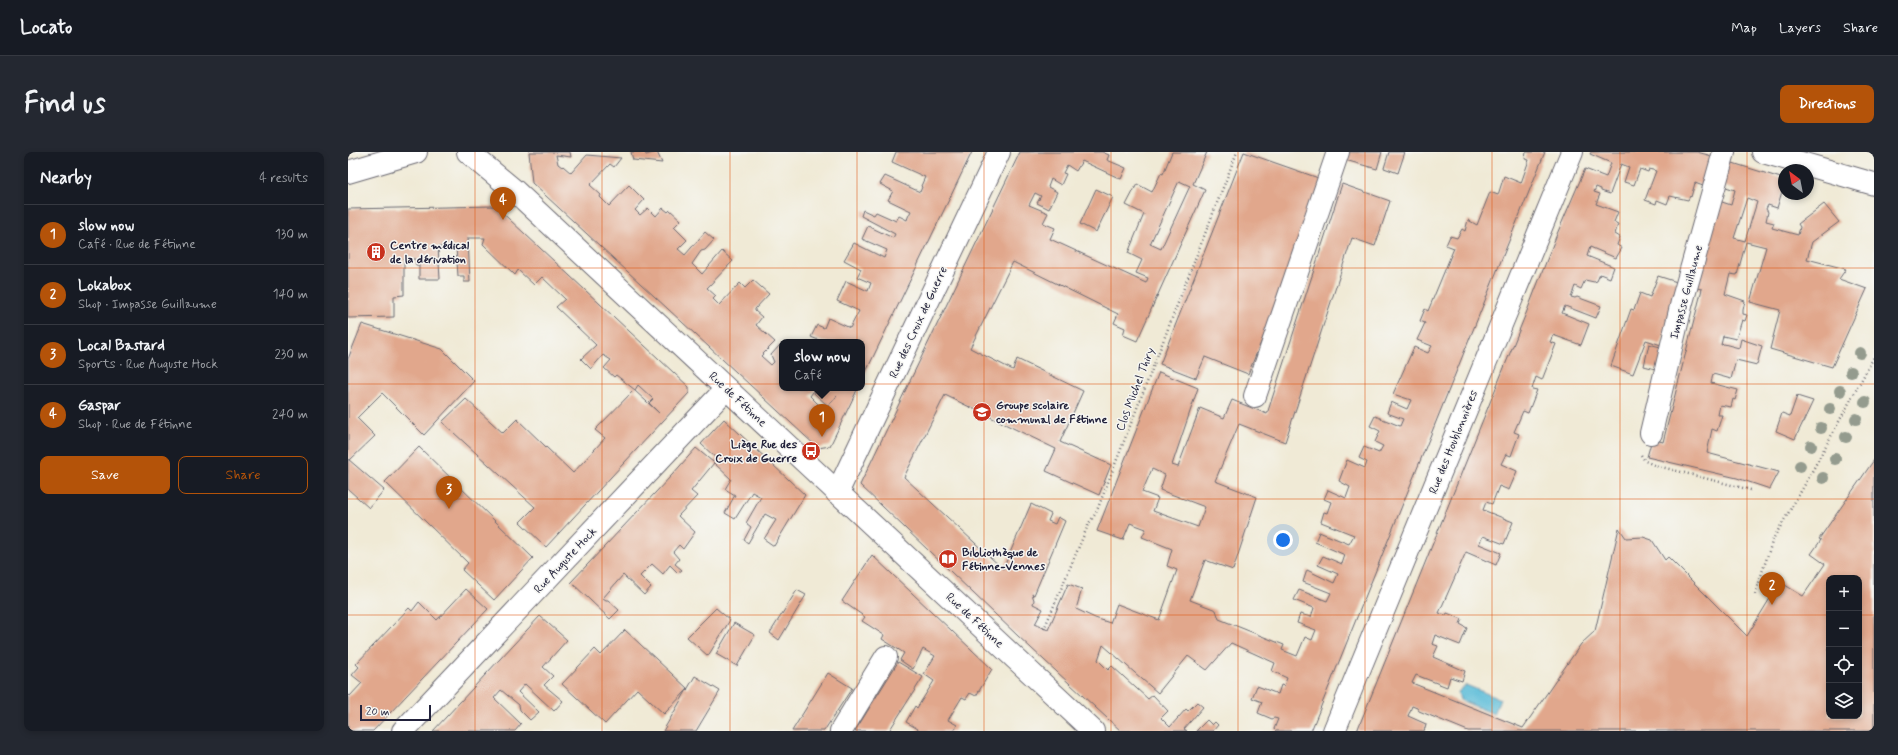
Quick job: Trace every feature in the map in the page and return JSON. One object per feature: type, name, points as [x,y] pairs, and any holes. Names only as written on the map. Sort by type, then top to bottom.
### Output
[{"type":"street","points":[[348,172],[416,152]]},
{"type":"street","name":"Rue de Fétinne","points":[[468,152],[515,191],[1092,731]]},
{"type":"street","name":"Rue des Croix de Guerre","points":[[837,493],[999,152]]},
{"type":"street","points":[[1255,396],[1338,152]]},
{"type":"street","name":"Rue des Houblonnières","points":[[1334,731],[1572,152]]},
{"type":"street","name":"Impasse Guillaume","points":[[1651,433],[1682,302],[1724,152]]},
{"type":"street","points":[[1763,152],[1874,187]]},
{"type":"street","name":"Rue Auguste Hock","points":[[403,731],[726,389]]},
{"type":"street","points":[[841,731],[886,657]]},
{"type":"path","name":"Clos Michel Thiry","points":[[1044,629],[1089,522],[1096,513],[1237,152]]},
{"type":"path","points":[[1756,594],[1773,539],[1803,488],[1874,357]]},
{"type":"path","points":[[1651,433],[1641,454],[1645,461],[1654,465],[1751,490]]},
{"type":"water","points":[[1466,685],[1500,699],[1494,714],[1460,700],[1458,692]]},
{"type":"building","points":[[529,152],[570,152],[571,157],[556,155],[558,164],[562,167],[563,166],[571,173],[587,155],[621,158],[614,167],[610,164],[590,185],[601,195],[600,197],[609,206],[629,185],[644,200],[635,210],[640,215],[648,208],[656,216],[663,208],[668,212],[670,210],[681,220],[674,227],[687,240],[678,249],[685,255],[705,232],[714,240],[705,250],[701,251],[692,264],[702,274],[722,251],[733,261],[707,288],[716,296],[713,299],[719,305],[740,283],[745,288],[753,280],[769,294],[755,309],[755,311],[762,317],[756,325],[775,342],[761,356],[771,365],[774,362],[771,355],[779,346],[779,391],[814,391],[810,396],[824,410],[828,406],[814,393],[816,391],[857,391],[830,446],[818,448],[532,183]]},
{"type":"building","points":[[631,152],[645,152],[646,155],[657,152],[662,163],[633,160]]},
{"type":"building","points":[[896,152],[972,152],[865,374],[865,339],[816,339],[811,337],[817,325],[824,328],[828,318],[850,328],[859,311],[837,301],[846,281],[868,291],[871,283],[857,277],[861,269],[844,260],[854,243],[884,258],[887,250],[862,239],[868,226],[893,238],[895,234],[861,216],[863,210],[874,215],[876,212],[896,221],[899,216],[907,220],[911,211],[888,200],[893,191],[880,184],[885,176],[920,192],[925,177],[892,162]]},
{"type":"building","points":[[1020,152],[1102,152],[1109,155],[1107,160],[1126,168],[1121,179],[1082,161],[1076,171],[1067,165],[1063,173],[1066,174],[1061,185],[1051,179],[1048,187],[1057,192],[1049,209],[1037,203],[1041,196],[1035,193],[1029,205],[1048,213],[1043,223],[1055,228],[1050,239],[1146,283],[1148,278],[1136,273],[1142,260],[1128,253],[1144,214],[1126,205],[1137,184],[1152,192],[1161,173],[1163,174],[1172,152],[1207,152],[1193,184],[1205,190],[1137,341],[1123,335],[1125,328],[1114,323],[1118,314],[1013,262],[970,348],[1013,370],[1017,359],[1083,391],[1060,442],[1111,465],[1099,495],[1046,471],[1056,449],[945,395],[904,477],[1003,569],[1031,504],[1051,514],[1048,521],[1055,524],[1058,517],[1065,521],[1034,595],[1032,594],[1034,600],[1033,604],[1043,609],[1035,624],[1048,630],[1068,584],[1082,589],[1076,609],[1095,618],[1110,623],[1117,604],[1159,620],[1177,570],[1167,566],[1172,549],[1142,537],[1146,529],[1130,523],[1123,540],[1097,531],[1159,372],[1198,388],[1172,465],[1178,467],[1200,408],[1224,418],[1232,400],[1267,414],[1342,184],[1390,201],[1375,246],[1352,238],[1285,442],[1239,424],[1215,481],[1257,497],[1233,570],[1205,560],[1190,600],[1216,610],[1219,619],[1284,645],[1282,650],[1297,656],[1305,637],[1312,640],[1316,630],[1297,623],[1300,614],[1311,617],[1314,608],[1294,600],[1299,590],[1327,601],[1331,593],[1303,582],[1307,570],[1334,583],[1338,574],[1318,565],[1323,556],[1342,564],[1345,555],[1315,542],[1319,532],[1349,544],[1354,535],[1321,522],[1324,512],[1327,513],[1331,502],[1324,499],[1328,490],[1346,498],[1350,487],[1339,481],[1347,460],[1365,468],[1367,462],[1359,458],[1364,447],[1379,453],[1383,446],[1375,442],[1380,431],[1370,426],[1375,416],[1400,426],[1403,419],[1387,413],[1391,402],[1407,409],[1411,400],[1393,394],[1414,347],[1428,353],[1432,346],[1417,340],[1425,323],[1420,321],[1425,309],[1428,311],[1454,248],[1446,245],[1450,236],[1457,238],[1462,229],[1465,231],[1468,220],[1477,225],[1490,192],[1498,195],[1504,176],[1521,183],[1529,160],[1525,159],[1526,152],[1545,152],[1311,731],[1276,731],[1274,729],[1278,719],[1272,719],[1258,713],[1262,702],[1252,698],[1257,686],[1278,694],[1281,685],[1284,686],[1287,678],[1272,671],[1275,663],[1231,643],[1207,670],[1188,656],[1158,693],[1103,645],[1098,660],[1108,670],[1112,666],[1148,699],[1153,695],[1168,711],[1161,718],[1170,727],[1186,709],[1188,711],[1197,702],[1203,707],[1184,729],[1187,731],[1121,731],[1018,636],[860,485]],"holes":[[[1179,181],[1190,186],[1161,249],[1150,244]],[[1152,469],[1165,475],[1160,490],[1205,507],[1198,527],[1153,511],[1158,498],[1142,492]]]},
{"type":"building","points":[[1244,152],[1327,181],[1248,374],[1205,357],[1196,378],[1160,364]]},
{"type":"building","points":[[1347,152],[1382,152],[1377,169],[1345,160]]},
{"type":"building","points":[[1389,152],[1405,152],[1398,173],[1384,168]]},
{"type":"building","points":[[1591,152],[1697,152],[1712,156],[1703,186],[1695,183],[1691,197],[1690,196],[1688,200],[1670,196],[1667,204],[1657,200],[1656,204],[1645,200],[1656,171],[1649,169],[1648,172],[1640,169],[1634,185],[1624,182],[1629,167],[1621,164],[1610,194],[1601,191],[1601,189],[1596,187],[1594,192],[1600,194],[1596,204],[1618,212],[1614,222],[1618,224],[1615,234],[1620,237],[1617,245],[1622,248],[1616,258],[1590,247],[1587,256],[1614,267],[1610,278],[1600,274],[1597,281],[1594,282],[1585,280],[1581,289],[1575,286],[1571,297],[1577,297],[1601,306],[1596,318],[1565,306],[1562,313],[1589,324],[1581,345],[1553,335],[1550,342],[1556,344],[1542,380],[1536,377],[1532,389],[1537,390],[1528,413],[1523,411],[1514,432],[1519,434],[1511,456],[1506,454],[1501,464],[1517,471],[1509,490],[1499,486],[1492,504],[1486,502],[1483,510],[1513,522],[1504,544],[1483,536],[1479,544],[1501,553],[1496,565],[1466,552],[1439,613],[1446,615],[1447,613],[1462,619],[1460,624],[1467,628],[1460,645],[1435,635],[1432,644],[1438,646],[1433,657],[1465,671],[1462,681],[1450,677],[1447,687],[1416,675],[1412,683],[1523,728],[1581,644],[1595,631],[1619,528],[1626,538],[1643,537],[1652,540],[1665,560],[1668,557],[1747,636],[1780,582],[1803,596],[1825,564],[1811,554],[1821,540],[1819,539],[1874,460],[1874,727],[1871,731],[1468,731],[1419,711],[1417,708],[1412,706],[1408,716],[1426,724],[1424,731],[1357,731],[1557,234],[1585,169],[1606,177],[1611,163],[1590,154]]},
{"type":"building","points":[[1723,160],[1778,177],[1778,200],[1779,200],[1777,208],[1768,205],[1766,209],[1768,212],[1766,221],[1774,223],[1772,228],[1798,235],[1800,227],[1798,224],[1824,204],[1839,222],[1812,242],[1807,259],[1846,269],[1839,279],[1867,289],[1832,367],[1770,349],[1780,310],[1750,302],[1766,247],[1746,242],[1737,275],[1730,274],[1725,294],[1745,301],[1743,314],[1747,315],[1745,321],[1742,320],[1736,339],[1723,336],[1721,345],[1724,344],[1739,348],[1741,339],[1762,346],[1757,365],[1736,360],[1731,379],[1713,374],[1711,383],[1738,390],[1731,407],[1720,405],[1718,415],[1722,415],[1717,431],[1712,429],[1707,453],[1779,472],[1770,489],[1737,478],[1647,457],[1652,439],[1663,442],[1702,289],[1691,287],[1713,199],[1731,205],[1735,190],[1717,184]],"holes":[[[1747,198],[1757,202],[1745,241],[1734,238]]]},
{"type":"building","points":[[1096,189],[1113,197],[1096,232],[1080,224]]},
{"type":"building","points":[[495,206],[689,387],[689,393],[546,547],[520,522],[535,507],[442,422],[466,399],[503,433],[517,419],[573,473],[605,438],[595,430],[634,390],[659,413],[649,403],[653,399],[638,385],[635,390],[616,375],[614,377],[604,368],[611,360],[603,355],[591,369],[581,359],[596,345],[556,307],[565,299],[542,277],[534,285],[518,270],[515,275],[483,244],[485,238],[468,238],[470,282],[464,282],[464,276],[458,276],[456,247],[438,247],[440,279],[419,279],[419,265],[416,265],[415,259],[404,259],[404,295],[394,296],[394,317],[348,318],[348,209]]},
{"type":"building","points":[[1658,276],[1680,283],[1661,345],[1646,340],[1633,374],[1611,366],[1631,309],[1634,310],[1640,293],[1650,297]]},
{"type":"building","points":[[362,324],[442,349],[474,381],[424,435],[382,393],[357,418],[375,436],[350,460],[348,458],[348,359]]},
{"type":"building","points":[[1649,344],[1664,348],[1659,370],[1644,366]]},
{"type":"building","points":[[1797,396],[1813,401],[1795,439],[1776,431],[1782,413],[1790,416]]},
{"type":"building","points":[[724,419],[805,495],[774,546],[764,539],[776,520],[765,514],[748,543],[744,540],[751,527],[746,523],[761,497],[752,492],[735,519],[725,513],[735,495],[725,489],[731,479],[714,463],[691,491],[697,496],[678,516],[695,532],[683,549],[679,545],[673,552],[679,559],[675,564],[682,570],[678,573],[670,565],[663,574],[652,564],[640,576],[651,587],[644,595],[623,575],[603,598],[608,600],[619,610],[610,619],[571,582],[696,448],[713,462],[716,458],[701,444]]},
{"type":"building","points":[[419,447],[533,558],[494,600],[462,570],[468,563],[385,482]]},
{"type":"building","points":[[348,459],[384,490],[369,508],[348,489]]},
{"type":"building","points":[[872,555],[992,669],[976,696],[970,693],[966,699],[962,697],[948,720],[957,725],[954,731],[917,731],[918,729],[906,722],[915,706],[917,708],[934,681],[924,674],[935,656],[923,649],[913,669],[900,660],[904,653],[882,639],[884,635],[862,621],[865,617],[842,601]]},
{"type":"building","points":[[466,589],[488,609],[373,731],[348,731],[348,694],[350,696],[362,683],[352,675],[359,667],[356,664],[409,608],[412,611],[419,602],[437,620]]},
{"type":"building","points":[[797,590],[806,595],[779,640],[770,633]]},
{"type":"building","points":[[716,608],[730,620],[708,656],[687,637]]},
{"type":"building","points":[[540,616],[567,640],[543,667],[553,676],[544,685],[563,701],[554,711],[525,684],[518,692],[539,712],[530,720],[520,710],[519,705],[501,690],[494,698],[521,724],[515,731],[433,731]]},
{"type":"building","points":[[734,623],[755,635],[737,666],[716,654]]},
{"type":"building","points":[[625,630],[688,689],[664,714],[637,689],[605,724],[562,684],[595,649],[601,655]]},
{"type":"building","points":[[898,662],[923,677],[889,731],[855,731]]},
{"type":"building","points":[[828,673],[852,688],[824,731],[792,731]]},
{"type":"building","points":[[695,676],[720,691],[696,731],[663,731]]},
{"type":"building","points":[[1207,720],[1212,725],[1215,722],[1218,725],[1213,731],[1196,731]]},
{"type":"place","name":"Gaspar","points":[[503,220]]},
{"type":"place","name":"Centre médical de la dérivation","points":[[376,252]]},
{"type":"place","name":"Groupe scolaire communal de Fétinne","points":[[982,412]]},
{"type":"place","name":"slow now","points":[[822,437]]},
{"type":"place","name":"Liège Rue des Croix de Guerre","points":[[811,451]]},
{"type":"place","name":"Local Bastard","points":[[449,509]]},
{"type":"place","name":"Bibliothèque de Fétinne-Vennes","points":[[948,559]]},
{"type":"place","name":"Lokabox","points":[[1772,605]]}]
